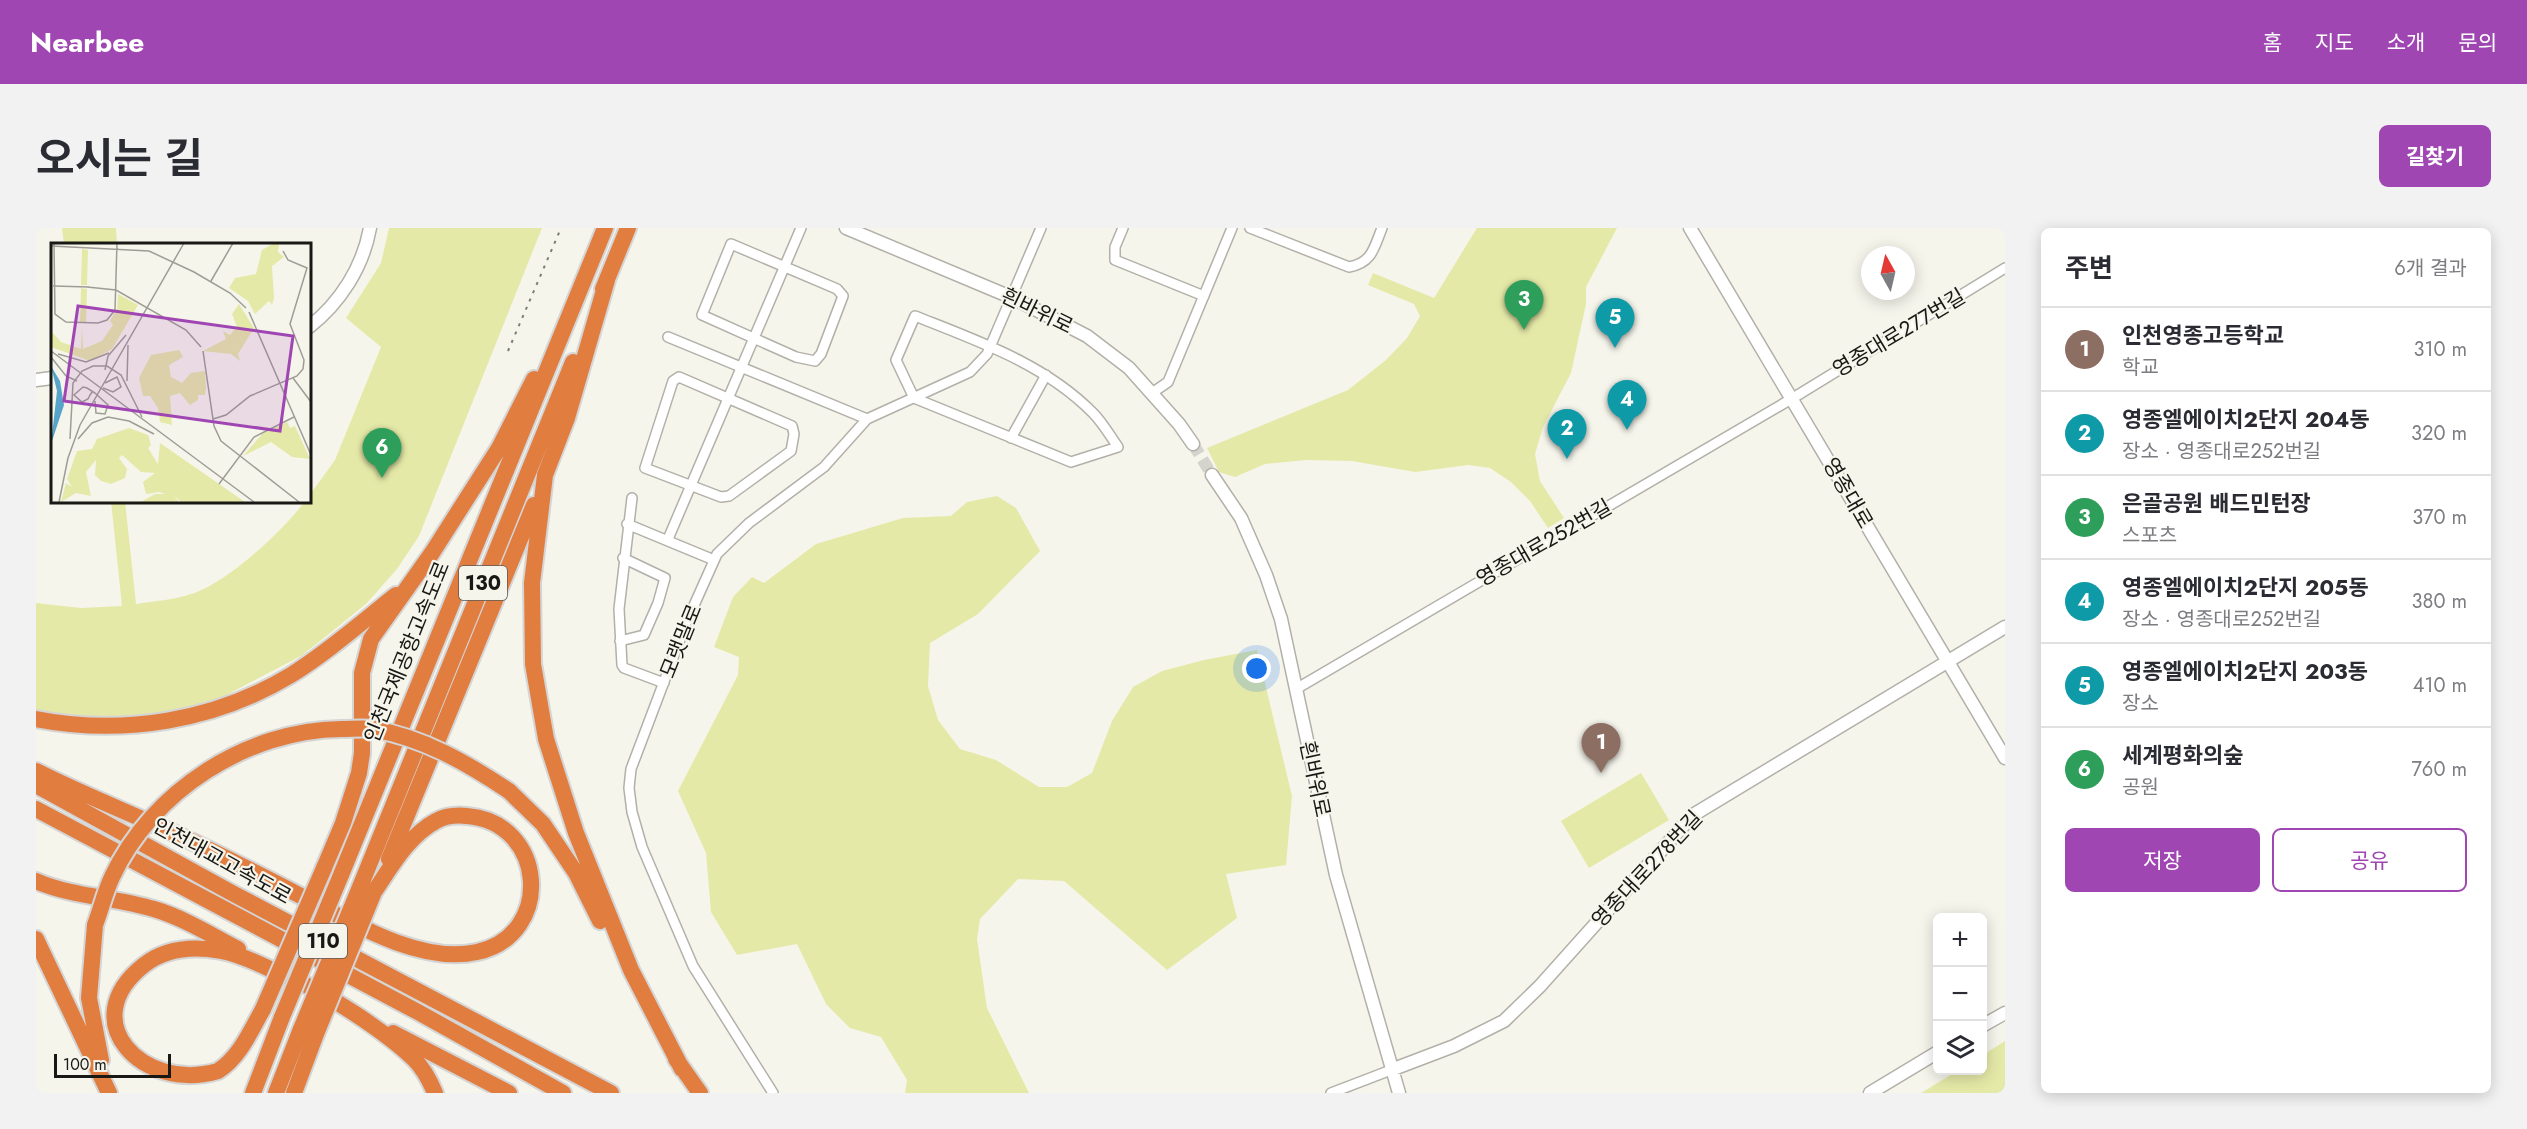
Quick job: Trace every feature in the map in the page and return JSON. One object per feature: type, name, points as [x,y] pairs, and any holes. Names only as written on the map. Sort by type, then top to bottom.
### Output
[{"type":"highway","name":"인천국제공항고속도로","points":[[253,1093],[605,228]]},
{"type":"highway","name":"130","points":[[276,1093],[308,1032],[367,890],[628,228]]},
{"type":"highway","points":[[367,890],[514,558],[567,418],[607,280]]},
{"type":"highway","points":[[435,1093],[429,1078],[414,1059],[362,1020],[303,984],[223,951],[185,948],[155,956],[134,973],[121,990],[114,1010],[114,1032],[125,1057],[142,1075],[165,1083],[192,1081],[219,1071],[244,1044],[263,1009],[324,868],[343,823],[359,773],[362,753],[361,688],[364,658],[371,639],[432,553],[499,448],[525,393],[560,337]]},
{"type":"highway","points":[[546,475],[535,548],[531,624],[533,664],[546,739],[576,833],[620,946],[682,1069]]},
{"type":"highway","points":[[36,719],[87,727],[120,726],[182,718],[212,710],[242,699],[289,676],[406,587]]},
{"type":"highway","points":[[107,1089],[89,998],[95,925],[112,877],[129,848],[161,807],[195,778],[262,744],[295,733],[372,729],[458,757],[509,791],[543,824],[576,873],[651,1023],[699,1093]]},
{"type":"highway","points":[[36,771],[194,842],[376,934],[431,952],[464,955],[489,950],[506,940],[522,921],[531,899],[531,874],[526,855],[500,825],[477,816],[456,815],[436,820],[415,836],[367,890]]},
{"type":"highway","name":"인천대교고속도로","points":[[36,785],[232,893],[611,1093]]},
{"type":"highway","name":"인천대교고속도로","points":[[36,809],[418,1012],[563,1093]]},
{"type":"highway","points":[[36,881],[54,888],[155,909],[186,921],[509,1093]]},
{"type":"highway","points":[[36,939],[107,1089]]},
{"type":"highway","points":[[305,1093],[308,1032]]},
{"type":"highway","points":[[294,1093],[308,1059]]},
{"type":"street","points":[[310,326],[338,298],[355,273],[367,246],[370,228]]},
{"type":"street","points":[[668,539],[801,228]]},
{"type":"street","name":"흰바위로","points":[[846,228],[1013,298],[1087,336],[1129,368],[1179,424],[1193,444]]},
{"type":"street","name":"모랫말로","points":[[773,1093],[693,966],[642,847],[632,812],[629,788],[631,770],[717,554],[749,523],[824,467],[867,419],[970,372],[987,354],[991,346],[1041,228]]},
{"type":"street","points":[[1123,228],[1115,247],[1115,260],[1204,296]]},
{"type":"street","points":[[1152,393],[1168,382],[1232,228]]},
{"type":"street","points":[[1250,228],[1348,267],[1361,265],[1370,259],[1382,228]]},
{"type":"street","name":"영종대로","points":[[1690,228],[2005,758]]},
{"type":"street","points":[[731,244],[785,266],[837,289],[843,296],[821,354],[815,361],[796,357],[702,315],[731,244]]},
{"type":"street","name":"영종대로277번길","points":[[1793,398],[2005,268]]},
{"type":"street","points":[[915,316],[991,346],[1046,375],[1094,414],[1118,447],[1071,462],[914,398],[896,360],[915,316]]},
{"type":"street","points":[[668,337],[867,419]]},
{"type":"street","points":[[1011,438],[1046,375]]},
{"type":"street","points":[[679,377],[729,399],[792,426],[794,434],[791,451],[729,496],[721,497],[645,468],[673,381],[679,377]]},
{"type":"street","points":[[36,380],[51,378]]},
{"type":"street","name":"영종대로252번길","points":[[1296,689],[1793,398]]},
{"type":"street","name":"흰바위로","points":[[1212,475],[1241,518],[1266,575],[1281,619],[1336,875],[1399,1093]]},
{"type":"street","points":[[632,498],[623,558],[619,609],[624,668],[664,683]]},
{"type":"street","points":[[627,524],[668,539],[714,560]]},
{"type":"street","points":[[620,641],[644,635],[658,603],[665,578],[623,558]]},
{"type":"street","points":[[1948,662],[2005,627]]},
{"type":"street","name":"영종대로278번길","points":[[1391,1070],[1454,1046],[1504,1021],[1539,986],[1693,815],[1948,662]]},
{"type":"street","points":[[1987,1024],[2005,1013]]},
{"type":"street","points":[[1870,1093],[1933,1055]]},
{"type":"street","points":[[1331,1093],[1391,1070]]},
{"type":"green space","points":[[62,228],[116,228],[117,243],[64,243]]},
{"type":"green space","points":[[389,228],[542,228],[419,536],[397,569],[367,603],[301,656],[215,701],[160,717],[92,720],[36,711],[36,603],[81,608],[122,606],[111,502],[125,502],[136,604],[184,596],[221,579],[269,541],[304,502],[310,502],[310,495],[335,460],[381,347],[346,318],[381,263]]},
{"type":"green space","points":[[1477,228],[1617,228],[1586,287],[1586,304],[1571,373],[1543,427],[1535,454],[1540,481],[1564,518],[1548,528],[1530,501],[1511,482],[1490,468],[1468,465],[1415,472],[1352,461],[1306,460],[1265,464],[1235,477],[1219,472],[1207,448],[1348,390],[1386,360],[1407,338],[1420,316],[1414,304],[1368,285],[1373,273],[1434,298]]},
{"type":"green space","points":[[997,496],[1016,508],[1040,551],[978,614],[930,643],[928,686],[938,720],[960,749],[996,760],[1039,787],[1067,787],[1092,773],[1112,721],[1133,687],[1162,671],[1257,650],[1292,796],[1286,865],[1226,874],[1237,918],[1167,970],[1064,881],[1018,879],[980,919],[977,939],[987,1008],[1029,1093],[905,1093],[907,1080],[881,1037],[850,1028],[826,1004],[797,944],[737,955],[711,912],[706,853],[678,791],[738,675],[739,657],[714,647],[733,597],[752,577],[764,583],[816,544],[903,518],[951,516],[967,502]]},
{"type":"green space","points":[[1641,773],[1669,820],[1589,868],[1561,821]]},
{"type":"green space","points":[[2005,1041],[2005,1093],[1921,1093],[1950,1075],[1987,1075],[1987,1052]]},
{"type":"tunnel","points":[[1193,444],[1212,475]]},
{"type":"railway","points":[[508,351],[561,228]]},
{"type":"place","name":"은골공원 배드민턴장","points":[[1524,330]]},
{"type":"place","name":"영종엘에이치2단지 203동","points":[[1615,348]]},
{"type":"place","name":"영종엘에이치2단지 205동","points":[[1627,430]]},
{"type":"place","name":"영종엘에이치2단지 204동","points":[[1567,459]]},
{"type":"place","name":"세계평화의숲","points":[[382,478]]},
{"type":"place","name":"인천영종고등학교","points":[[1601,773]]}]
